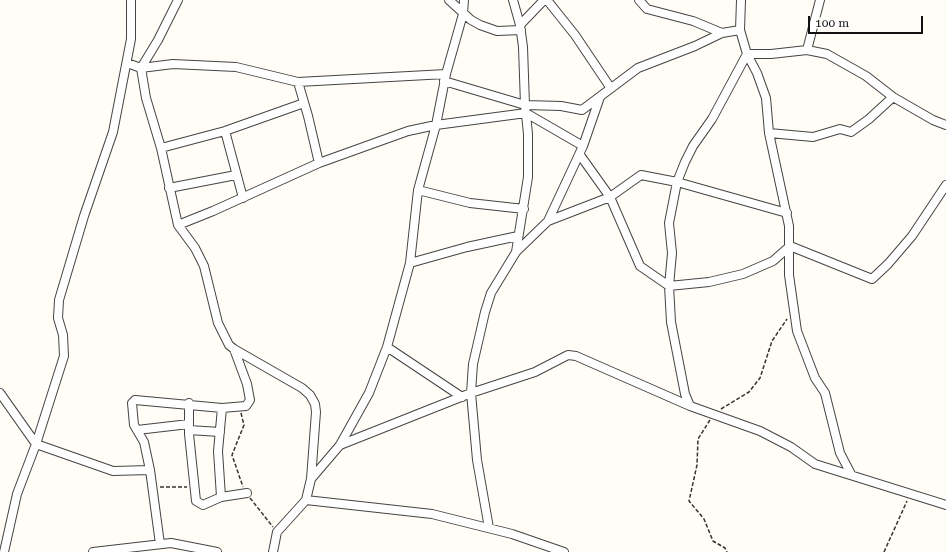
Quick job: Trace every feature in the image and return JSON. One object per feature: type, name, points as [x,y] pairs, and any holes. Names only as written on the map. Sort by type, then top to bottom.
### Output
[{"type":"street","points":[[4,552],[17,494],[36,444],[64,356],[63,336],[58,318],[59,300],[84,216],[113,132],[131,39],[131,0]]},
{"type":"street","points":[[178,0],[158,40],[141,68],[148,105],[161,148],[178,225],[196,248],[204,266],[218,323],[226,340],[234,349],[302,388],[310,395],[315,404],[316,412],[311,479],[306,500],[277,532],[273,552]]},
{"type":"street","points":[[449,0],[471,20],[492,30],[520,27],[546,0],[575,35],[610,87]]},
{"type":"street","points":[[311,479],[340,445],[369,393],[387,347],[410,263],[418,190],[436,124],[445,78],[463,14],[464,0]]},
{"type":"street","points":[[513,0],[520,27],[523,48],[528,158],[524,210],[516,252]]},
{"type":"street","points":[[639,0],[647,8],[653,11],[693,21],[722,33]]},
{"type":"street","points":[[741,0],[740,30],[747,54],[757,73],[766,98],[769,133],[787,213],[793,311],[801,346],[815,378],[825,392],[840,453],[851,474]]},
{"type":"street","points":[[807,50],[820,0]]},
{"type":"street","points":[[178,225],[243,198],[319,163],[408,131],[436,124],[525,109],[561,106],[582,110],[610,87],[638,68],[695,46],[722,33],[740,30]]},
{"type":"street","points":[[747,54],[771,54],[807,50],[827,54],[853,68],[892,97],[933,120],[946,125]]},
{"type":"street","points":[[690,406],[681,380],[671,322],[669,286],[672,253],[669,223],[677,182],[689,153],[715,114],[747,54]]},
{"type":"street","points":[[127,63],[141,68],[173,64],[236,67],[298,82],[445,78],[525,109],[583,146]]},
{"type":"street","points":[[298,82],[319,163]]},
{"type":"street","points":[[489,528],[477,460],[471,393],[473,364],[485,312],[491,293],[516,252],[548,221],[580,155],[601,95]]},
{"type":"street","points":[[769,133],[813,137],[840,129],[851,132],[869,119],[892,97]]},
{"type":"street","points":[[161,148],[225,131],[304,103]]},
{"type":"street","points":[[225,131],[243,198]]},
{"type":"street","points":[[580,155],[610,197],[640,266],[669,286],[708,282],[743,274],[773,261],[790,246]]},
{"type":"street","points":[[169,188],[236,174]]},
{"type":"street","points":[[548,221],[610,197],[641,175],[677,182],[787,213]]},
{"type":"street","points":[[790,246],[872,279],[904,246],[946,185]]},
{"type":"street","points":[[418,190],[470,202],[524,210]]},
{"type":"street","points":[[410,263],[466,247],[518,236]]},
{"type":"street","points":[[387,347],[462,397]]},
{"type":"street","points":[[160,544],[150,470],[144,442],[137,430],[132,416],[133,401],[189,404],[222,408],[239,408],[246,406],[250,400],[247,384],[234,349]]},
{"type":"street","points":[[340,445],[471,393],[535,372],[571,355],[690,406],[760,431],[791,447],[815,464],[851,474],[946,505]]},
{"type":"street","points":[[0,393],[36,444],[113,471],[150,470]]},
{"type":"street","points":[[189,404],[189,427],[194,487],[198,503],[203,504],[220,497],[247,493]]},
{"type":"street","points":[[220,497],[218,470],[222,408]]},
{"type":"street","points":[[137,430],[189,427],[220,432]]},
{"type":"street","points":[[306,500],[432,514],[489,528],[556,548],[564,552]]},
{"type":"street","points":[[93,552],[160,544],[191,546],[216,552]]},
{"type":"path","points":[[728,552],[725,548],[713,541],[704,519],[689,501],[697,465],[698,438],[714,415],[749,392],[760,378],[772,340],[793,311]]},
{"type":"path","points":[[239,408],[244,425],[232,455],[240,481],[247,493],[277,532]]},
{"type":"path","points":[[152,488],[172,486],[194,487]]},
{"type":"path","points":[[884,552],[910,494]]}]
